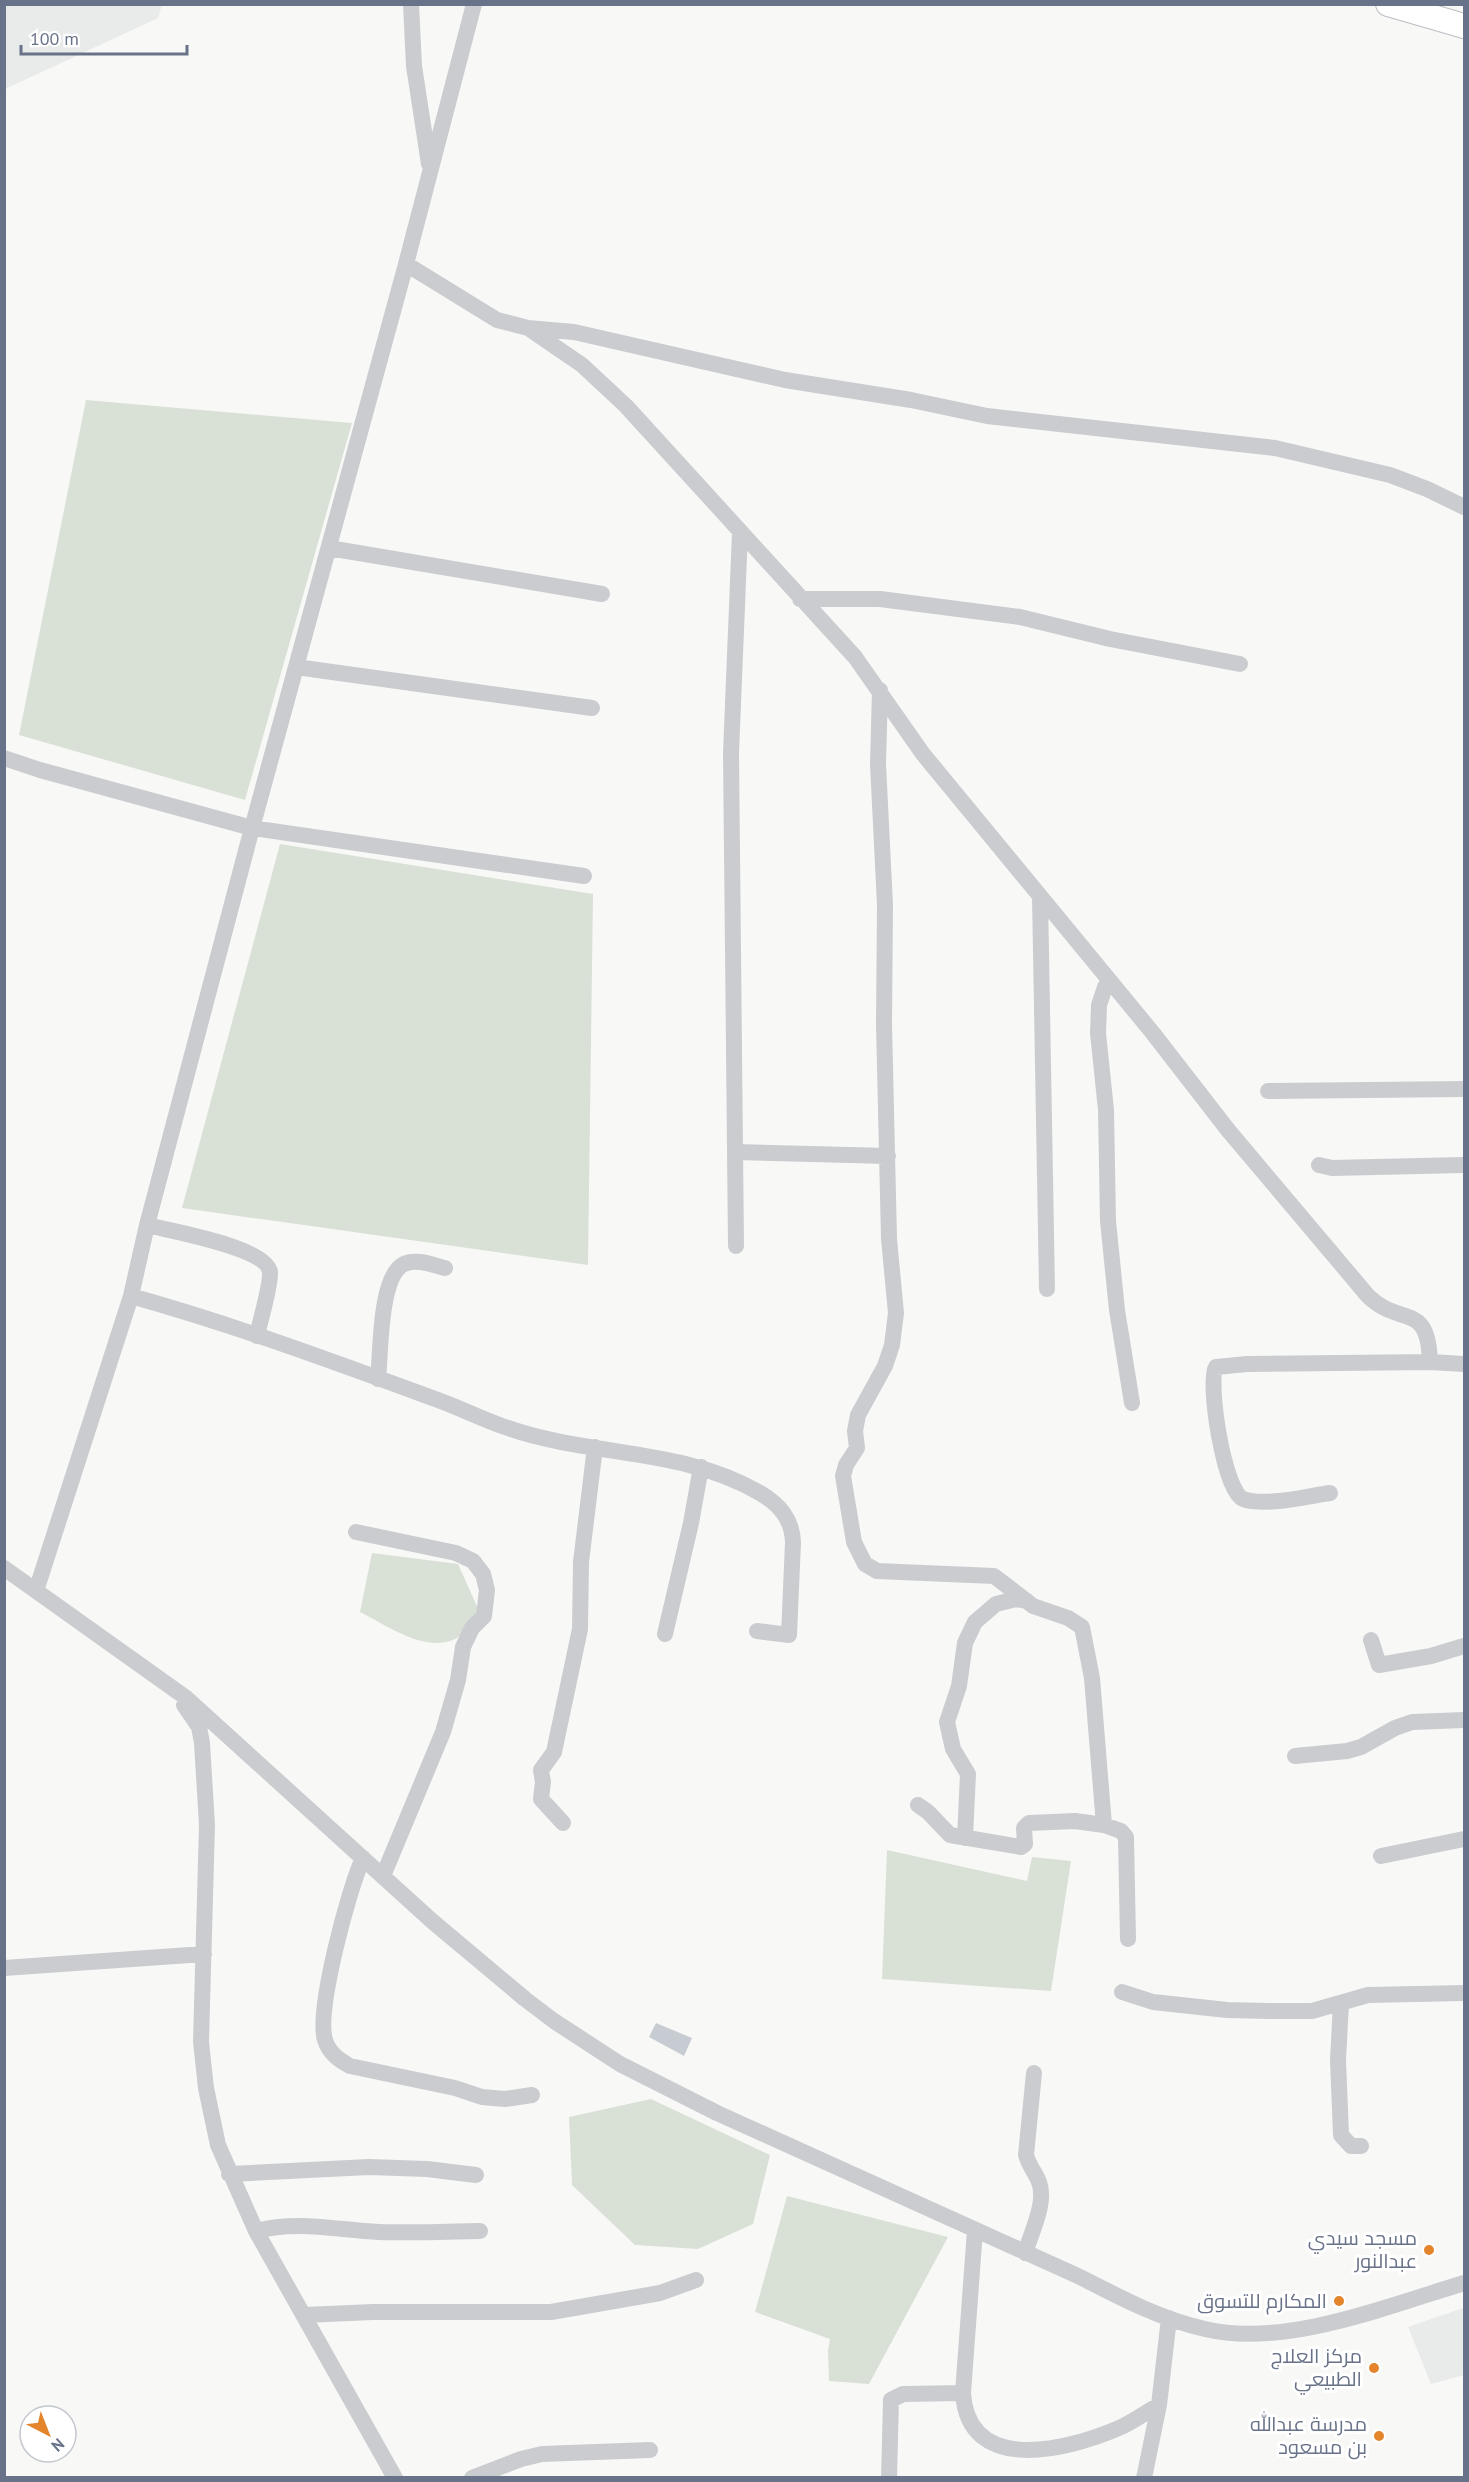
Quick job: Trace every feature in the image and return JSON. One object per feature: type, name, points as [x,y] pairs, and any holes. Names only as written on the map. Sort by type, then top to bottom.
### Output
[{"type":"highway","points":[[1388,4],[1464,26]]},
{"type":"street","points":[[411,4],[414,66],[430,171]]},
{"type":"street","points":[[36,1592],[131,1296],[147,1225],[252,828],[406,264],[474,4]]},
{"type":"street","points":[[406,264],[497,320],[528,328],[574,332],[785,380],[911,400],[987,416],[1275,448],[1390,475],[1427,489],[1464,507]]},
{"type":"street","points":[[528,328],[582,365],[626,406],[855,657],[923,754],[1152,1032],[1228,1130],[1368,1296],[1386,1310],[1410,1317],[1423,1325],[1428,1341],[1430,1362]]},
{"type":"street","points":[[736,1246],[731,753],[740,532]]},
{"type":"street","points":[[329,549],[602,594]]},
{"type":"street","points":[[800,598],[880,599],[1020,617],[1110,639],[1240,664]]},
{"type":"street","points":[[296,667],[592,708]]},
{"type":"street","points":[[880,690],[878,764],[885,905],[884,1024],[889,1239],[896,1313],[892,1345],[885,1366],[858,1415],[855,1431],[857,1448],[846,1465],[843,1476],[854,1542],[865,1564],[877,1571],[994,1575],[1027,1601]]},
{"type":"street","points":[[4,758],[252,828],[584,876]]},
{"type":"street","points":[[1040,896],[1047,1289]]},
{"type":"street","points":[[1110,982],[1105,987],[1099,1005],[1098,1033],[1106,1110],[1110,1243],[1118,1320],[1131,1403]]},
{"type":"street","points":[[1268,1091],[1464,1089]]},
{"type":"street","points":[[736,1152],[888,1156]]},
{"type":"street","points":[[1319,1165],[1332,1168],[1464,1165]]},
{"type":"street","points":[[147,1225],[235,1247],[265,1262],[270,1272],[257,1336]]},
{"type":"street","points":[[378,1379],[387,1294],[392,1276],[406,1263],[421,1263],[446,1268]]},
{"type":"street","points":[[131,1296],[257,1336],[506,1427],[594,1447],[701,1467],[759,1493],[783,1511],[793,1528],[789,1635],[757,1631]]},
{"type":"street","points":[[1330,1493],[1253,1501],[1239,1496],[1234,1490],[1222,1454],[1214,1382],[1216,1367],[1247,1364],[1430,1362],[1464,1364]]},
{"type":"street","points":[[563,1823],[541,1799],[543,1782],[540,1774],[552,1757],[557,1741],[580,1629],[581,1562],[594,1447]]},
{"type":"street","points":[[665,1634],[691,1523],[701,1467]]},
{"type":"street","points":[[356,1532],[456,1553],[473,1561],[483,1574],[486,1590],[484,1616],[472,1628],[463,1647],[458,1680],[431,1767],[383,1876]]},
{"type":"street","points":[[4,1568],[194,1706],[432,1921],[525,1999],[620,2064],[755,2131],[1078,2276],[1127,2302],[1206,2330],[1241,2334],[1317,2326],[1464,2283]]},
{"type":"street","points":[[965,1838],[968,1774],[953,1749],[947,1722],[959,1686],[966,1643],[975,1622],[996,1604],[1016,1599],[1027,1601],[1075,1622],[1084,1632],[1092,1678],[1104,1825]]},
{"type":"street","points":[[1371,1640],[1379,1665],[1431,1656],[1464,1646]]},
{"type":"street","points":[[172,1689],[199,1727],[202,1743],[207,1825],[201,2042],[213,2128],[229,2174],[256,2231],[395,2478]]},
{"type":"street","points":[[1295,1756],[1354,1749],[1412,1722],[1464,1720]]},
{"type":"street","points":[[918,1805],[928,1812],[947,1833],[1021,1848],[1025,1844],[1024,1828],[1029,1823],[1074,1821],[1104,1825],[1121,1831],[1126,1837],[1128,1939]]},
{"type":"street","points":[[1381,1856],[1464,1839]]},
{"type":"street","points":[[363,1858],[353,1881],[329,1981],[322,2022],[325,2041],[329,2049],[341,2061],[358,2068],[455,2088],[482,2097],[532,2096]]},
{"type":"street","points":[[4,1968],[204,1954]]},
{"type":"street","points":[[1122,1992],[1153,2002],[1227,2010],[1312,2011],[1368,1995],[1464,1993]]},
{"type":"street","points":[[1341,2002],[1338,2060],[1341,2135],[1351,2146],[1361,2146]]},
{"type":"street","points":[[1025,2253],[1041,2196],[1039,2181],[1030,2168],[1026,2155],[1034,2073]]},
{"type":"street","points":[[229,2174],[369,2167],[427,2169],[476,2175]]},
{"type":"street","points":[[256,2231],[275,2226],[299,2224],[378,2232],[480,2231]]},
{"type":"street","points":[[975,2230],[963,2393],[964,2410],[968,2422],[981,2438],[996,2445],[1018,2449],[1039,2450],[1062,2447],[1120,2428],[1159,2405]]},
{"type":"street","points":[[304,2315],[384,2312],[551,2312],[660,2294],[696,2280]]},
{"type":"street","points":[[1144,2478],[1159,2405],[1169,2318]]},
{"type":"street","points":[[889,2478],[890,2403],[894,2398],[903,2394],[963,2393]]},
{"type":"street","points":[[472,2478],[521,2459],[542,2454],[651,2450]]},
{"type":"shaded area","points":[[4,5],[162,5],[158,18],[5,89]]},
{"type":"shaded area","points":[[86,400],[352,423],[245,800],[19,735]]},
{"type":"shaded area","points":[[280,844],[593,894],[588,1265],[182,1208]]},
{"type":"shaded area","points":[[372,1553],[458,1564],[480,1613],[468,1628],[453,1640],[429,1643],[393,1630],[360,1612]]},
{"type":"shaded area","points":[[887,1850],[1027,1881],[1032,1857],[1071,1861],[1051,1991],[882,1979]]},
{"type":"shaded area","points":[[656,2023],[692,2038],[684,2056],[649,2037]]},
{"type":"shaded area","points":[[651,2099],[770,2155],[753,2224],[698,2249],[635,2245],[572,2185],[569,2117]]},
{"type":"shaded area","points":[[787,2196],[948,2237],[869,2384],[829,2381],[830,2339],[755,2312]]},
{"type":"shaded area","points":[[1463,2308],[1464,2375],[1431,2384],[1408,2327]]},
{"type":"place","name":"مسجد سيدي عبدالنور","points":[[1429,2250]]},
{"type":"place","name":"المكارم للتسوق","points":[[1339,2301]]},
{"type":"place","name":"مركز العلاج الطبيعي","points":[[1374,2368]]},
{"type":"place","name":"مدرسة عبدالله بن مسعود","points":[[1379,2436]]}]
